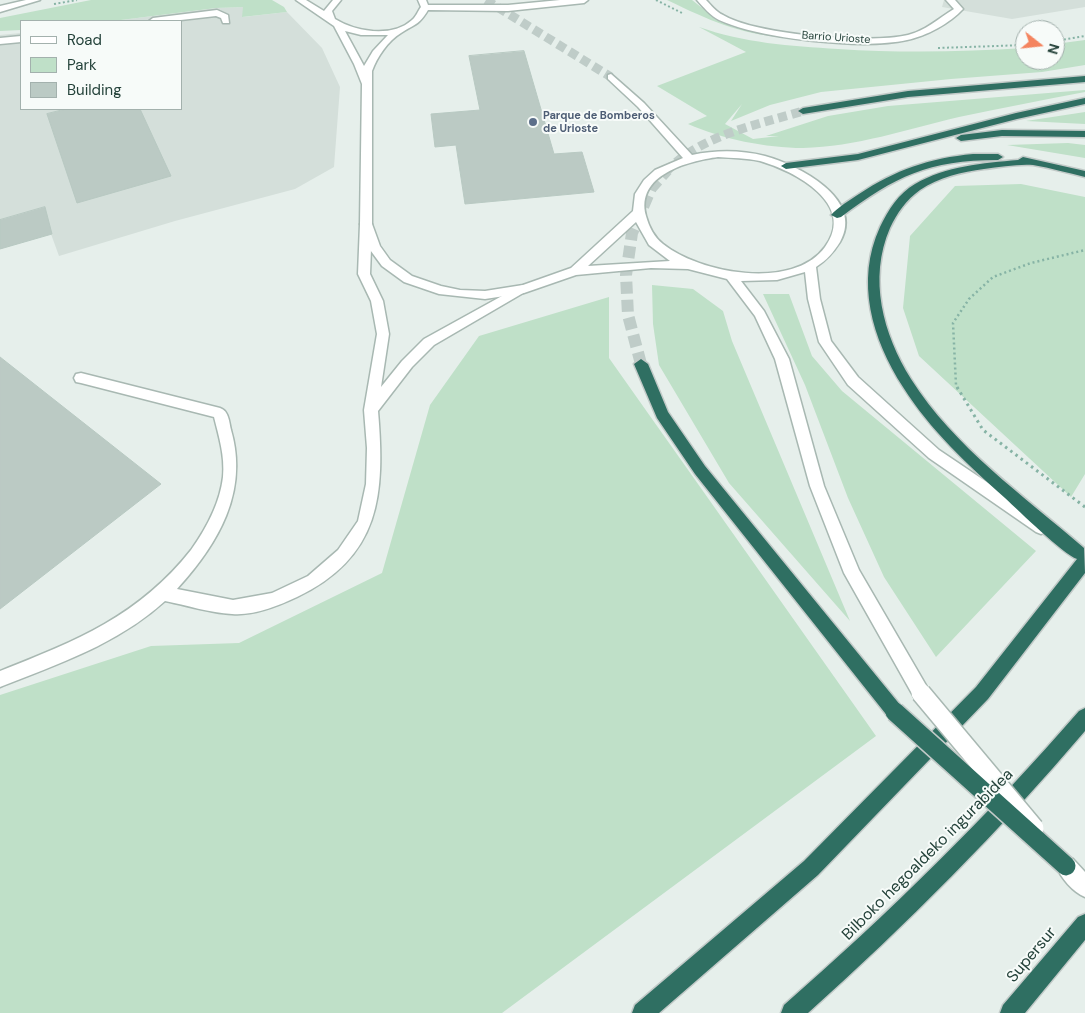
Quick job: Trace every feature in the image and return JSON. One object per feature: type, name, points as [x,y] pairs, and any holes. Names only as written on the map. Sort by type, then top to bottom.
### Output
[{"type":"highway","points":[[803,111],[832,104],[906,94],[1085,78]]},
{"type":"highway","points":[[786,166],[844,160],[1016,116],[1085,101]]},
{"type":"highway","points":[[888,149],[1002,133],[1047,132],[1085,134]]},
{"type":"highway","points":[[838,215],[869,191],[897,174],[929,163],[972,156],[1033,162],[1085,174]]},
{"type":"highway","points":[[1033,162],[980,166],[945,174],[918,186],[897,206],[881,233],[873,258],[872,285],[879,322],[893,360],[921,403],[954,442],[1052,533]]},
{"type":"highway","points":[[641,364],[662,414],[700,470],[895,712],[1066,866]]},
{"type":"highway","points":[[644,1013],[811,868],[982,693],[1083,557]]},
{"type":"highway","name":"Bilboko hegoaldeko ingurabidea","points":[[792,1013],[874,940],[1037,773],[1085,717]]},
{"type":"highway","name":"Supersur","points":[[1011,1013],[1085,924]]},
{"type":"street","points":[[0,9],[36,0]]},
{"type":"street","points":[[300,0],[328,17],[338,28],[359,64],[367,86]]},
{"type":"street","points":[[328,17],[328,10],[336,0]]},
{"type":"street","points":[[338,28],[374,34],[400,29],[419,20],[424,4],[508,8],[584,0]]},
{"type":"street","name":"Barrio Urioste","points":[[701,0],[721,18],[750,27],[822,38],[866,41],[905,39],[926,32],[959,9],[950,0]]},
{"type":"street","points":[[162,20],[222,14],[226,21]]},
{"type":"street","points":[[162,593],[233,607],[274,600],[314,581],[344,555],[365,523],[373,484],[374,448],[371,410],[383,334],[377,301],[364,274],[367,71],[372,57],[400,29]]},
{"type":"street","points":[[0,41],[20,38]]},
{"type":"street","points":[[611,77],[641,105],[690,158]]},
{"type":"street","points":[[718,154],[741,155],[786,166],[820,188],[832,202],[838,215],[839,232],[828,252],[810,265],[786,274],[760,278],[732,277],[688,265],[668,254],[643,228],[638,213],[641,194],[652,178],[669,166],[690,158],[718,154]]},
{"type":"street","points":[[575,271],[620,232],[638,213]]},
{"type":"street","points":[[366,224],[374,247],[386,263],[408,279],[438,290],[460,294],[485,295],[524,289]]},
{"type":"street","points":[[371,410],[407,364],[429,342],[524,289],[575,271],[651,264],[688,265]]},
{"type":"street","points":[[810,265],[814,298],[825,342],[836,361],[853,381],[934,454],[1052,533],[1083,557]]},
{"type":"street","points":[[732,277],[760,314],[782,359],[817,486],[852,573],[921,693],[1085,887]]},
{"type":"street","points":[[0,679],[99,637],[131,618],[162,593],[189,565],[213,529],[227,493],[230,455],[220,413],[81,378]]},
{"type":"path","points":[[1065,39],[1085,36]]},
{"type":"path","points":[[1085,250],[1031,262],[993,277],[969,299],[953,323],[956,385],[983,430],[1085,507]]},
{"type":"shaded area","points":[[944,0],[1085,0],[1085,7],[1012,19],[942,7]]},
{"type":"shaded area","points":[[243,7],[243,17],[287,12],[322,48],[340,87],[334,167],[295,189],[175,221],[59,256],[51,234],[0,249],[0,35],[20,33],[20,110],[182,110],[182,20],[121,20],[216,8]]},
{"type":"green space","points":[[91,0],[272,0],[284,7],[287,12],[242,17],[243,7],[216,8],[121,20],[20,20],[20,30],[0,31],[0,18]]},
{"type":"green space","points":[[667,0],[692,0],[716,19],[733,27],[786,38],[752,33],[724,25]]},
{"type":"green space","points":[[699,27],[750,40],[820,48],[908,51],[1015,48],[1015,70],[1054,70],[821,92],[770,105],[731,121],[742,104],[725,124],[753,139],[779,136],[766,136],[828,116],[888,106],[1085,90],[1085,92],[959,117],[862,141],[823,147],[789,148],[730,138],[688,124],[707,116],[657,86],[746,52]]},
{"type":"green space","points":[[1085,40],[1085,65],[1065,68],[1065,43]]},
{"type":"green space","points":[[1085,112],[1085,124],[1026,121]]},
{"type":"green space","points":[[1068,143],[1085,145],[1085,158],[1007,145]]},
{"type":"green space","points":[[1021,184],[1085,197],[1085,474],[1071,497],[919,356],[903,308],[910,236],[955,186]]},
{"type":"green space","points":[[652,285],[693,289],[723,311],[732,341],[850,621],[729,483],[659,365],[653,324]]},
{"type":"green space","points":[[763,294],[789,294],[812,356],[842,391],[1036,551],[936,657],[884,577],[848,498],[805,385]]},
{"type":"green space","points":[[609,297],[609,358],[876,736],[502,1013],[0,1013],[0,695],[151,646],[239,643],[382,573],[430,405],[479,336]]},
{"type":"building","points":[[524,51],[554,154],[582,152],[594,192],[465,204],[456,145],[435,147],[431,114],[480,110],[469,56]]},
{"type":"building","points":[[62,110],[140,110],[171,176],[77,203],[47,114]]},
{"type":"building","points":[[45,207],[52,234],[0,249],[0,220]]},
{"type":"building","points":[[0,357],[161,484],[0,609]]},
{"type":"tunnel","points":[[486,0],[611,77]]},
{"type":"tunnel","points":[[666,172],[680,159],[712,140],[803,111]]},
{"type":"tunnel","points":[[641,364],[628,315],[626,275],[632,233],[651,188],[667,170]]},
{"type":"place","name":"Parque de Bomberos de Urioste","points":[[533,122]]}]
